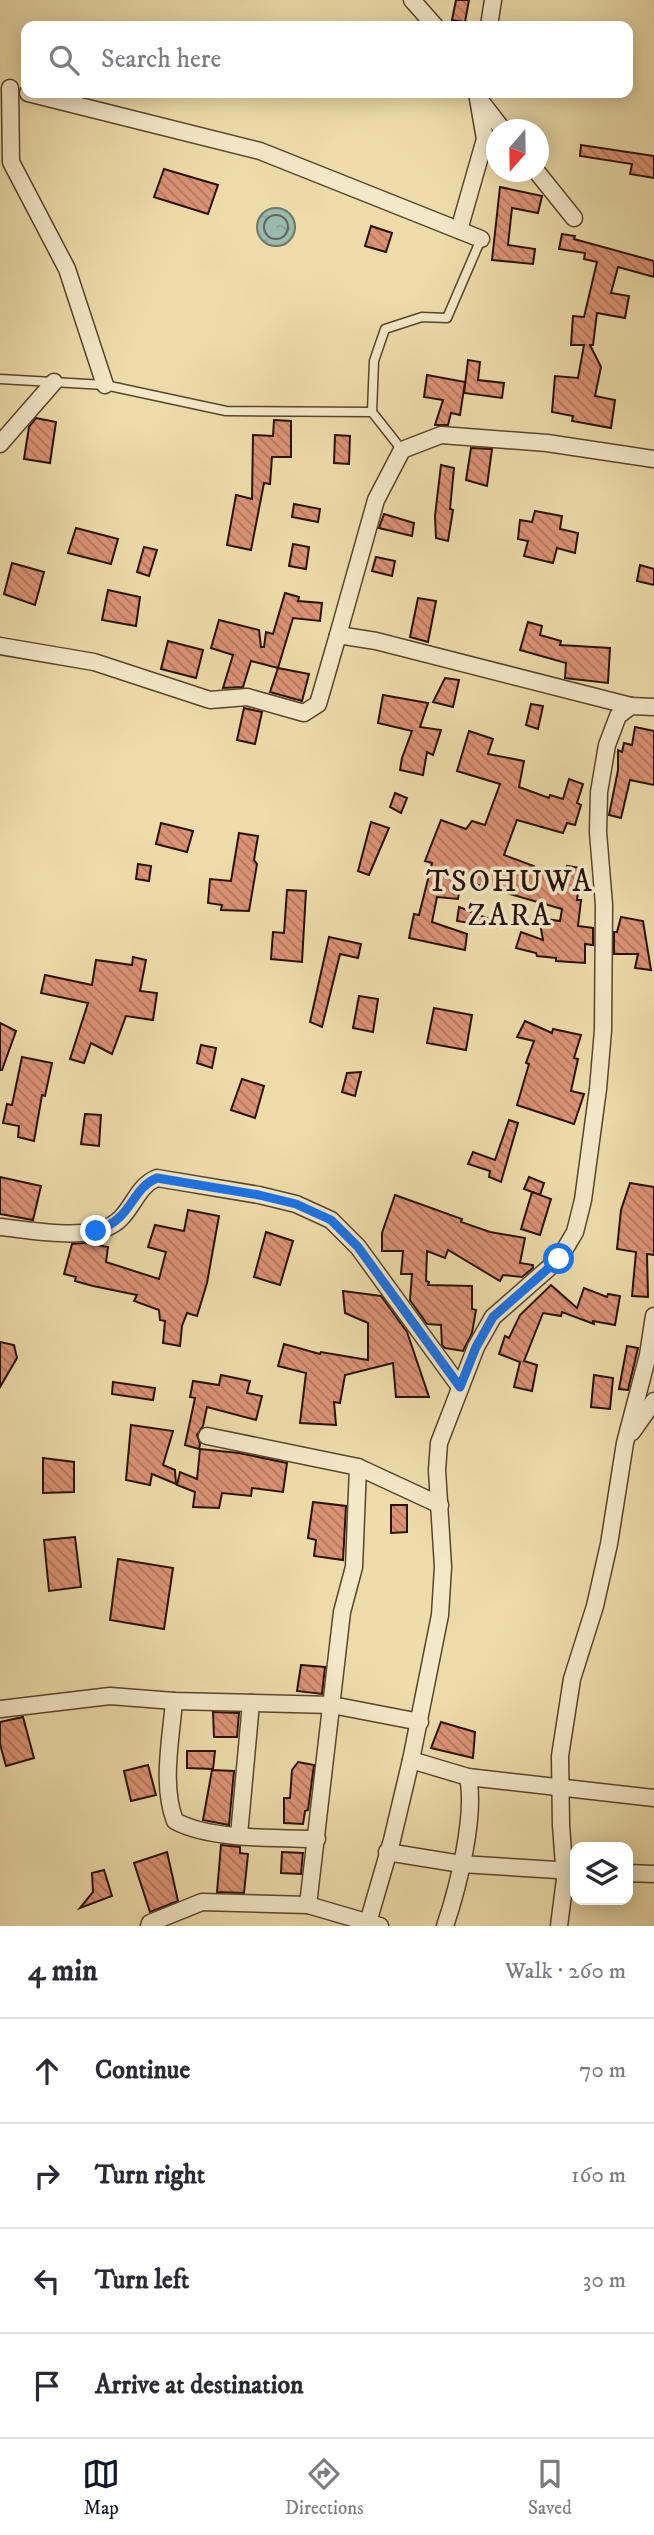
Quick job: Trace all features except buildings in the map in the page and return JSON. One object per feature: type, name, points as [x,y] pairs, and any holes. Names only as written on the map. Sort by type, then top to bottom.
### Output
[{"type":"street","points":[[412,0],[431,21]]},
{"type":"street","points":[[490,21],[493,0]]},
{"type":"street","points":[[16,90],[11,162],[67,269],[105,385]]},
{"type":"street","points":[[48,98],[260,151],[481,239]]},
{"type":"street","points":[[459,230],[485,139],[478,98]]},
{"type":"street","points":[[479,98],[495,119]]},
{"type":"street","points":[[545,182],[574,218]]},
{"type":"street","points":[[0,443],[54,382]]},
{"type":"street","points":[[0,646],[93,663],[210,700],[247,697],[304,713],[318,704],[376,500],[402,450],[442,435],[547,443],[654,458]]},
{"type":"street","points":[[338,635],[376,641],[631,706],[654,707]]},
{"type":"street","points":[[149,1926],[150,1923],[202,1902],[308,1905],[371,1925],[420,1722],[440,1615],[443,1567],[437,1470],[439,1443],[476,1347],[493,1317],[559,1259],[575,1232],[583,1200],[603,1030],[604,905],[597,832],[599,792],[607,745],[618,716],[631,706]]},
{"type":"street","points":[[0,1227],[61,1234],[96,1231],[120,1219],[145,1185],[157,1178],[296,1204],[331,1220],[358,1247],[460,1387]]},
{"type":"street","points":[[559,1926],[570,1871],[560,1756],[572,1679],[595,1606],[609,1544],[625,1443],[648,1355],[654,1315]]},
{"type":"street","points":[[625,1443],[654,1401]]},
{"type":"street","points":[[207,1436],[358,1467],[440,1505]]},
{"type":"street","points":[[308,1905],[342,1612],[354,1567],[358,1467]]},
{"type":"street","points":[[0,1709],[110,1696],[174,1701],[332,1706],[420,1722]]},
{"type":"street","points":[[174,1701],[168,1781],[169,1805],[175,1821],[191,1830],[317,1839]]},
{"type":"street","points":[[239,1835],[251,1703]]},
{"type":"street","points":[[411,1760],[468,1777],[654,1798]]},
{"type":"street","points":[[445,1926],[461,1864],[469,1813],[468,1777]]},
{"type":"street","points":[[387,1852],[461,1864],[570,1871]]},
{"type":"street","points":[[633,1873],[654,1874]]},
{"type":"lane","points":[[402,450],[372,412],[374,360],[385,329],[422,317],[447,318],[481,239]]},
{"type":"lane","points":[[0,379],[105,385],[226,411],[372,412]]},
{"type":"water","points":[[276,208],[290,213],[295,227],[290,241],[276,246],[262,241],[257,227],[262,213]]},
{"type":"district","name":"TSOHUWA ZARA","points":[[510,898]]},
{"type":"route","points":[[96,1231],[109,1227],[120,1219],[145,1185],[157,1178],[296,1204],[331,1220],[358,1247],[460,1387],[476,1347],[493,1317],[559,1259]]}]
